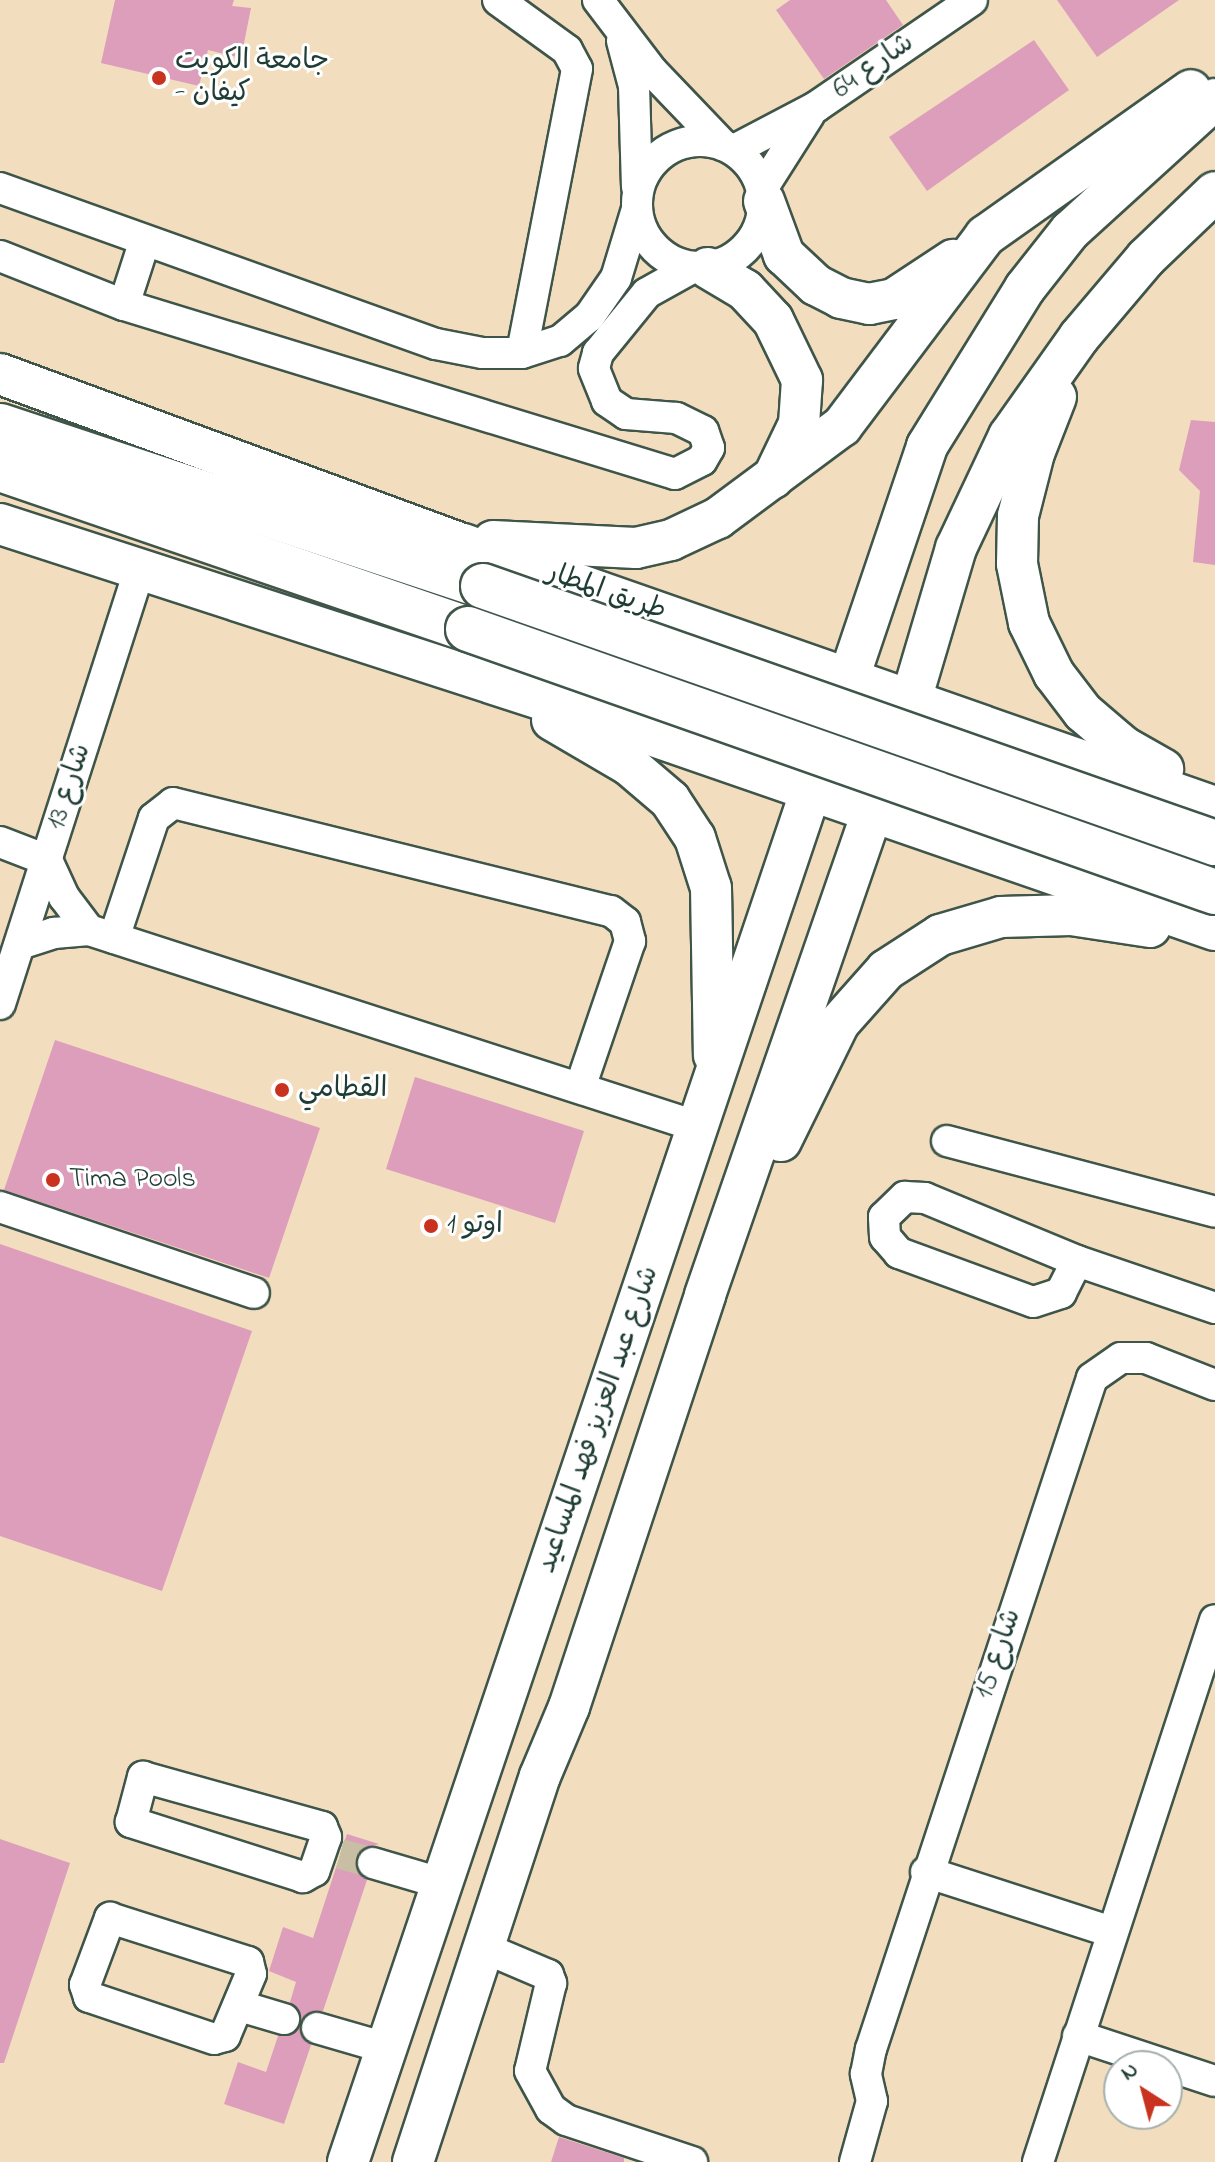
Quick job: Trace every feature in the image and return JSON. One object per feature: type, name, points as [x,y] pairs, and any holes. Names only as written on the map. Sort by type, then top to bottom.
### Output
[{"type":"highway","name":"طريق المطار","points":[[3,435],[483,586],[1215,843]]},
{"type":"highway","name":"طريق المطار","points":[[3,435],[468,629],[1215,892]]},
{"type":"main road","points":[[763,195],[774,241],[793,266],[828,293],[869,304],[912,290],[1215,75]]},
{"type":"main road","name":"شارع عبد العزيز فهد المساعيد","points":[[348,2162],[482,1759],[715,1081],[900,513],[927,446],[961,386],[1070,231],[1215,99]]},
{"type":"main road","points":[[413,2162],[540,1776],[569,1707],[705,1295],[873,813],[911,700],[956,548],[1009,436],[1079,337],[1146,258],[1215,192]]},
{"type":"main road","points":[[463,544],[650,546],[718,518],[771,483],[842,426],[985,236]]},
{"type":"main road","points":[[700,268],[745,290],[773,320],[802,380],[799,424],[771,483]]},
{"type":"main road","points":[[1079,337],[1034,453],[1018,516],[1017,564],[1029,623],[1054,674],[1083,712],[1124,747],[1215,798]]},
{"type":"main road","name":"طريق المطار","points":[[0,374],[463,544],[1215,807]]},
{"type":"main road","points":[[0,524],[645,733],[1215,930]]},
{"type":"main road","points":[[645,733],[668,727],[702,694],[709,672],[700,626]]},
{"type":"main road","points":[[479,678],[629,765],[670,800],[695,838],[711,888],[715,1081]]},
{"type":"main road","points":[[1019,863],[1003,848],[994,827],[997,784],[1019,759],[1049,747]]},
{"type":"main road","points":[[705,1295],[839,1023],[886,970],[940,935],[1001,917],[1071,915],[1215,938]]},
{"type":"main road","points":[[482,1759],[504,1746],[517,1748],[537,1764],[540,1776]]},
{"type":"street","points":[[498,0],[567,50],[577,69],[522,353]]},
{"type":"street","points":[[0,256],[124,305],[675,474],[702,460],[709,448],[703,431],[676,418],[626,414],[607,401],[594,368],[598,353],[647,293],[700,268],[731,260],[749,245],[761,225],[763,195],[752,166],[728,147],[619,32],[598,0]]},
{"type":"street","name":"شارع 64","points":[[728,147],[816,107],[972,0]]},
{"type":"street","points":[[619,32],[634,86],[640,143],[636,204],[648,242],[668,259],[700,268]]},
{"type":"street","name":"شارع 64","points":[[763,195],[816,107]]},
{"type":"street","points":[[0,188],[144,243],[436,344],[482,353],[522,353],[560,341],[589,317],[616,278],[643,177],[666,151],[689,142],[728,147]]},
{"type":"street","points":[[124,305],[144,243]]},
{"type":"street","name":"شارع 13","points":[[0,1004],[139,570]]},
{"type":"street","points":[[101,934],[154,818],[173,803],[611,911],[625,922],[630,941],[580,1088]]},
{"type":"street","points":[[0,842],[47,860],[101,934]]},
{"type":"street","points":[[20,944],[54,933],[101,934],[699,1127]]},
{"type":"street","points":[[947,1141],[1215,1212]]},
{"type":"street","points":[[1077,1261],[1061,1293],[1033,1302],[899,1253],[885,1237],[884,1217],[905,1197],[925,1198],[1077,1261],[1215,1308]]},
{"type":"street","points":[[0,1207],[254,1293]]},
{"type":"street","name":"شارع 15","points":[[855,2162],[872,2101],[866,2074],[871,2049],[926,1872],[1092,1378],[1121,1358],[1146,1358],[1215,1385]]},
{"type":"street","points":[[1038,2162],[1112,1932],[1203,1692],[1215,1620]]},
{"type":"street","points":[[147,1777],[317,1826],[326,1833],[328,1860],[303,1877],[131,1822],[140,1781],[147,1777]]},
{"type":"street","points":[[370,1872],[438,1892]]},
{"type":"street","points":[[926,1872],[1112,1932]]},
{"type":"street","points":[[118,1919],[248,1962],[251,1974],[240,2006],[229,2031],[219,2039],[89,1997],[85,1985],[107,1920],[118,1919]]},
{"type":"street","points":[[482,1947],[548,1975],[551,1983],[530,2071],[551,2109],[566,2120],[692,2162]]},
{"type":"street","points":[[240,2006],[284,2019]]},
{"type":"street","points":[[317,2028],[386,2048]]},
{"type":"street","points":[[1078,2036],[1215,2081]]},
{"type":"building","points":[[115,0],[234,0],[232,6],[251,8],[241,58],[208,50],[199,86],[101,63]]},
{"type":"building","points":[[790,0],[886,0],[903,25],[824,79],[776,10]]},
{"type":"building","points":[[1057,0],[1179,0],[1097,57]]},
{"type":"building","points":[[1034,40],[1069,90],[927,191],[889,137]]},
{"type":"building","points":[[1191,420],[1215,422],[1215,565],[1193,562],[1200,491],[1179,470]]},
{"type":"building","points":[[55,1040],[320,1128],[269,1278],[4,1190]]},
{"type":"building","points":[[415,1077],[584,1131],[555,1223],[386,1169]]},
{"type":"building","points":[[0,1244],[252,1331],[162,1591],[0,1536]]},
{"type":"building","points":[[347,1834],[379,1844],[361,1850],[356,1857],[356,1868],[367,1880],[323,2011],[312,2011],[301,2020],[290,2002],[296,1982],[269,1971],[283,1927],[313,1938]]},
{"type":"building","points":[[0,1839],[70,1863],[4,2063],[0,2063]]},
{"type":"building","points":[[300,2027],[311,2045],[284,2124],[224,2104],[238,2062],[266,2072],[278,2036],[289,2036]]},
{"type":"building","points":[[559,2137],[624,2158],[624,2162],[551,2162]]},
{"type":"tunnel","points":[[340,1854],[373,1863]]},
{"type":"place","name":"جامعة الكويت - كيفان","points":[[159,78]]},
{"type":"place","name":"القطامي","points":[[282,1090]]},
{"type":"place","name":"Tima Pools","points":[[53,1180]]},
{"type":"place","name":"اوتو 1","points":[[431,1226]]}]
